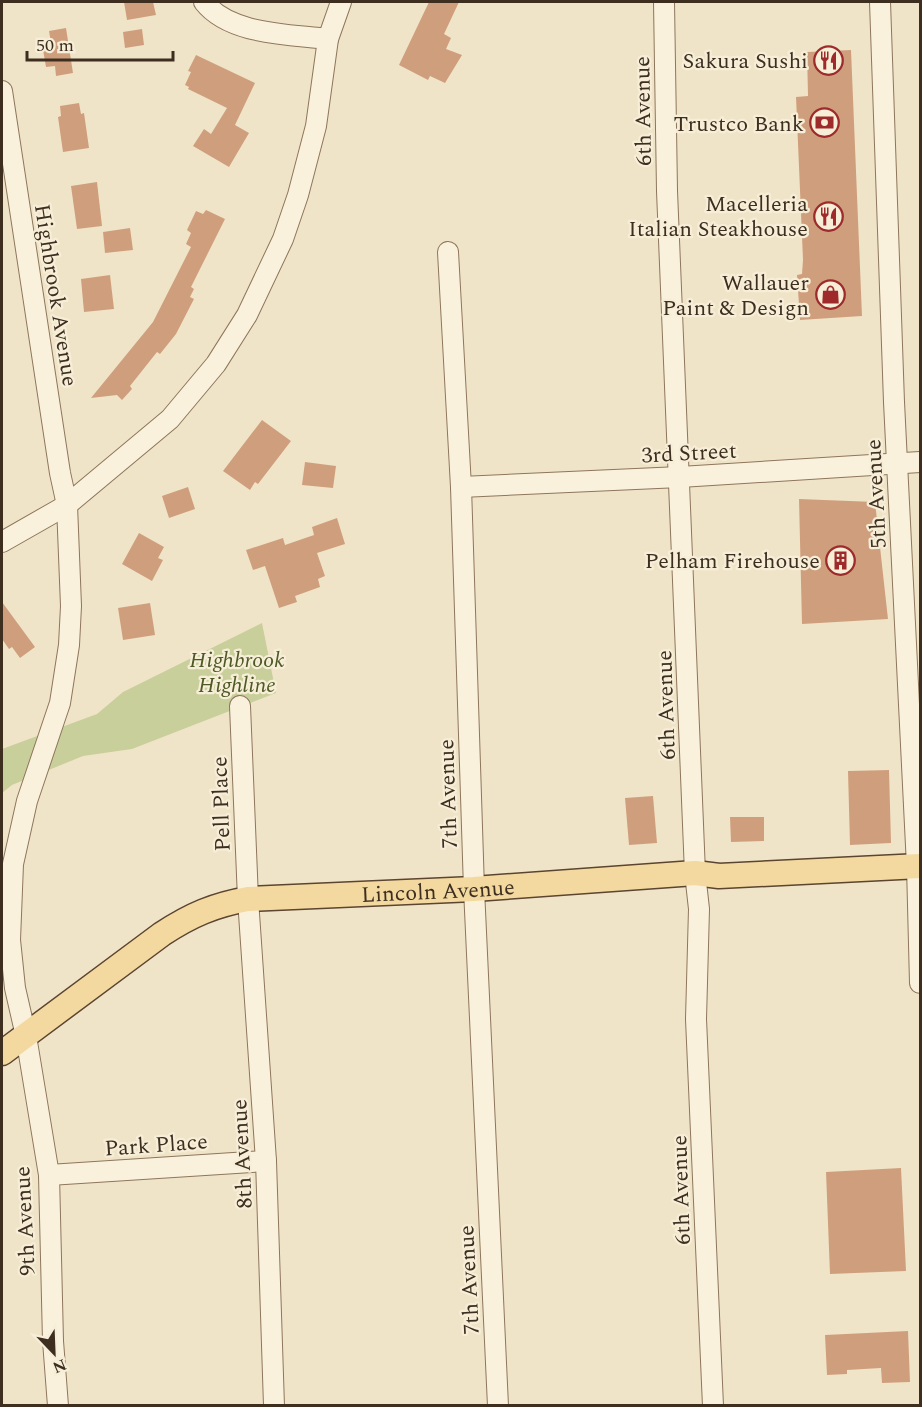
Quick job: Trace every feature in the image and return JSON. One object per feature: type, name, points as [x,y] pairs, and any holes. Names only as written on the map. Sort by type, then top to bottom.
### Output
[{"type":"main road","name":"Lincoln Avenue","points":[[2,1053],[120,964],[188,917],[221,904],[248,899],[474,889],[695,873],[719,876],[919,866]]},
{"type":"street","points":[[204,2],[232,24],[328,39]]},
{"type":"street","points":[[2,542],[67,505],[170,419],[216,364],[247,315],[283,239],[298,195],[316,126],[328,39],[341,2]]},
{"type":"street","name":"6th Avenue","points":[[664,2],[668,190],[695,873],[699,909],[696,1019],[713,1406]]},
{"type":"street","name":"5th Avenue","points":[[880,2],[894,402],[919,866],[921,983]]},
{"type":"street","name":"Highbrook Avenue","points":[[2,91],[60,473],[67,505],[71,606],[69,645],[60,703],[27,801],[13,864],[10,940],[15,988],[26,1036]]},
{"type":"street","name":"7th Avenue","points":[[448,252],[461,487],[474,889],[498,1406]]},
{"type":"street","name":"3rd Street","points":[[461,487],[680,477],[921,462]]},
{"type":"street","name":"Pell Place","points":[[240,706],[248,899]]},
{"type":"street","name":"8th Avenue","points":[[248,899],[266,1161],[274,1406]]},
{"type":"street","name":"9th Avenue","points":[[26,1036],[48,1175],[53,1341],[58,1406]]},
{"type":"street","name":"Park Place","points":[[48,1175],[266,1161]]},
{"type":"green space","name":"Highbrook Highline","points":[[262,623],[276,693],[132,749],[83,756],[12,785],[2,793],[2,749],[97,714],[123,692]]},
{"type":"building","points":[[124,2],[153,2],[156,15],[127,20]]},
{"type":"building","points":[[429,2],[459,2],[444,34],[451,38],[446,49],[462,55],[445,83],[430,76],[428,80],[399,65]]},
{"type":"building","points":[[66,28],[73,73],[56,76],[55,66],[46,67],[42,44],[51,43],[49,31]]},
{"type":"building","points":[[142,29],[144,45],[125,48],[123,32]]},
{"type":"building","points":[[851,50],[862,316],[800,320],[797,275],[802,274],[803,260],[796,97],[808,96],[807,52]]},
{"type":"building","points":[[196,55],[255,83],[235,125],[249,133],[229,167],[193,146],[204,129],[211,134],[227,108],[188,89],[189,87],[185,85],[191,72],[188,71]]},
{"type":"building","points":[[79,103],[81,114],[84,113],[89,148],[63,152],[58,117],[61,116],[60,106]]},
{"type":"building","points":[[97,182],[102,226],[77,229],[71,186]]},
{"type":"building","points":[[206,210],[225,219],[191,287],[194,289],[190,297],[194,299],[176,334],[160,354],[157,352],[122,400],[117,395],[91,398],[153,322],[191,247],[186,244],[191,233],[187,230],[196,211],[203,214]]},
{"type":"building","points":[[130,228],[133,250],[105,253],[103,232]]},
{"type":"building","points":[[110,275],[114,309],[84,312],[81,279]]},
{"type":"building","points":[[262,420],[291,441],[258,484],[255,482],[250,490],[223,471]]},
{"type":"building","points":[[305,462],[336,466],[333,488],[302,485]]},
{"type":"building","points":[[188,487],[195,509],[169,518],[162,496]]},
{"type":"building","name":"Pelham Firehouse","points":[[799,499],[875,502],[888,619],[802,624]]},
{"type":"building","points":[[337,518],[345,544],[317,553],[325,576],[318,579],[320,587],[295,596],[297,602],[279,608],[265,566],[253,570],[246,550],[283,538],[285,545],[314,535],[312,527]]},
{"type":"building","points":[[139,533],[164,547],[158,558],[163,560],[152,581],[122,564]]},
{"type":"building","points":[[2,602],[35,647],[20,658],[2,639]]},
{"type":"building","points":[[150,603],[155,635],[123,640],[118,608]]},
{"type":"building","points":[[889,770],[891,843],[850,845],[848,771]]},
{"type":"building","points":[[653,796],[657,843],[629,845],[625,798]]},
{"type":"building","points":[[730,817],[764,817],[764,841],[731,842]]},
{"type":"building","points":[[901,1168],[906,1271],[830,1274],[826,1172]]},
{"type":"building","points":[[908,1331],[910,1382],[882,1383],[881,1368],[847,1370],[847,1374],[827,1375],[825,1335]]},
{"type":"place","name":"Sakura Sushi","points":[[829,60]]},
{"type":"place","name":"Trustco Bank","points":[[825,123]]},
{"type":"place","name":"Macelleria Italian Steakhouse","points":[[829,216]]},
{"type":"place","name":"Wallauer Paint & Design","points":[[830,295]]},
{"type":"place","name":"Pelham Firehouse","points":[[841,560]]}]
